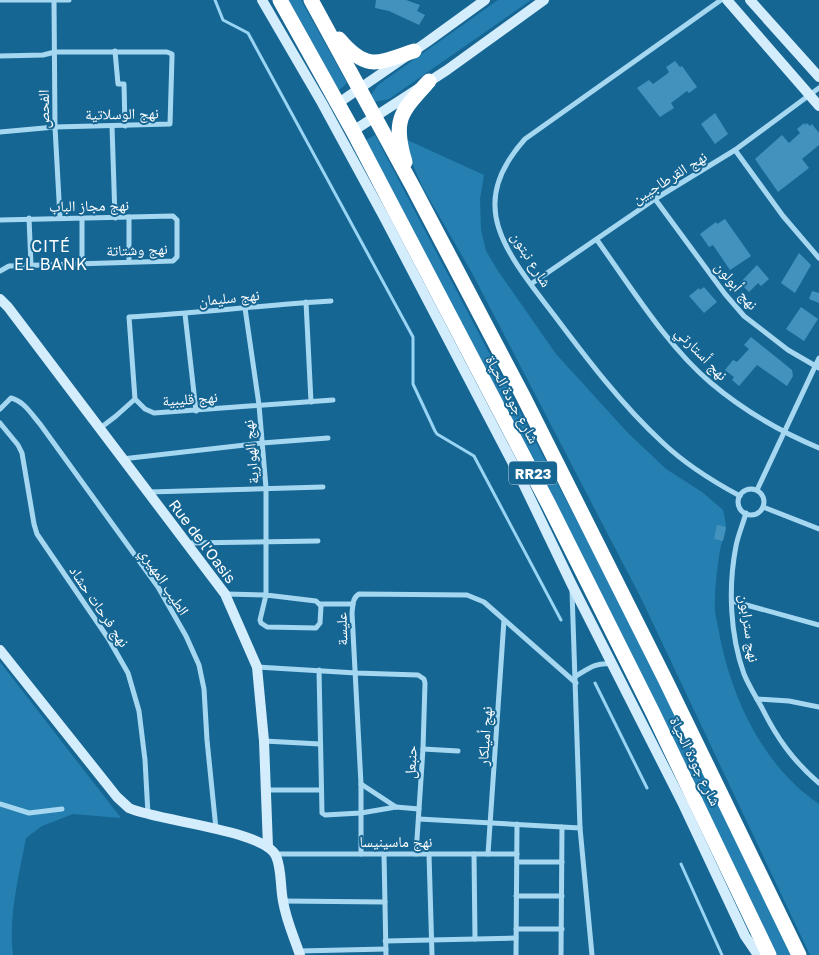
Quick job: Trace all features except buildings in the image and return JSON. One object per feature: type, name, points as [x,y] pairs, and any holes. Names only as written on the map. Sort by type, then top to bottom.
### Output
[{"type":"highway","name":"شارع جودة الحياة","points":[[280,0],[353,131],[553,513],[652,711],[769,955]]},
{"type":"highway","name":"شارع جودة الحياة","points":[[311,0],[413,187],[523,396],[657,662],[799,955]]},
{"type":"highway","points":[[319,14],[353,55],[366,62],[385,61],[414,51]]},
{"type":"highway","points":[[413,187],[401,149],[399,122],[406,107],[429,82]]},
{"type":"street","points":[[0,0],[69,0]]},
{"type":"street","name":"الفحص","points":[[54,0],[55,127],[60,218]]},
{"type":"street","points":[[262,0],[322,103],[384,216],[521,479],[572,585],[683,804],[745,936],[758,955]]},
{"type":"street","points":[[337,104],[485,0]]},
{"type":"street","points":[[353,131],[429,82],[544,0]]},
{"type":"street","name":"شارع نبتون","points":[[721,0],[525,139],[511,155],[502,171],[497,187],[495,206],[502,237],[510,253],[573,341],[642,423],[682,460],[740,496]]},
{"type":"street","points":[[727,0],[819,106]]},
{"type":"street","points":[[750,0],[819,77]]},
{"type":"street","points":[[0,56],[43,55],[55,52],[115,51],[118,84],[124,84],[125,126]]},
{"type":"street","name":"نهج الوسلاتية","points":[[0,132],[55,127],[170,124],[172,54],[167,52],[115,51]]},
{"type":"street","name":"نهج القرطاجيين","points":[[531,284],[655,199],[736,150],[819,88]]},
{"type":"street","points":[[112,126],[115,218]]},
{"type":"street","points":[[736,150],[783,216],[819,258]]},
{"type":"street","name":"نهج أبولون","points":[[655,199],[725,294],[744,316],[788,350],[817,367]]},
{"type":"street","name":"نهج مجاز الباب","points":[[0,220],[173,216],[177,220]]},
{"type":"street","points":[[29,218],[31,265]]},
{"type":"street","points":[[82,218],[82,263]]},
{"type":"street","points":[[129,218],[129,261]]},
{"type":"street","name":"نهج وشتاتة","points":[[0,271],[9,266],[176,260],[178,257],[177,220]]},
{"type":"street","name":"نهج أستارتي","points":[[597,240],[672,342],[710,383],[752,413],[784,432],[819,448]]},
{"type":"street","name":"Rue de l'Oasis","points":[[0,299],[8,307],[224,594],[257,667],[272,850],[279,868],[283,901],[290,928],[300,953]]},
{"type":"street","name":"نهج سليمان","points":[[135,399],[129,317],[331,301]]},
{"type":"street","points":[[306,302],[312,402]]},
{"type":"street","name":"نهج الهوارية","points":[[245,308],[258,405],[266,488],[266,595],[260,620],[267,627],[316,628],[320,623],[320,604]]},
{"type":"street","points":[[185,314],[196,411]]},
{"type":"street","points":[[757,490],[817,367],[819,358]]},
{"type":"street","name":"الطيب المهيري","points":[[0,409],[7,400],[11,398],[16,399],[23,404],[40,424],[158,587],[186,636],[199,665],[204,689],[216,830]]},
{"type":"street","points":[[100,429],[135,399]]},
{"type":"street","name":"نهج قليبية","points":[[135,399],[145,409],[154,413],[333,400]]},
{"type":"street","name":"نهج فرحات حشاد","points":[[0,423],[18,445],[22,453],[37,534],[108,638],[128,673],[139,711],[146,760],[148,814]]},
{"type":"street","points":[[122,459],[262,443],[328,438]]},
{"type":"street","points":[[148,492],[323,487]]},
{"type":"street","points":[[747,490],[757,490],[763,497],[763,507],[756,514],[746,513],[739,506],[740,496],[747,490]]},
{"type":"street","points":[[763,507],[819,529]]},
{"type":"street","name":"نهج سترابون","points":[[746,513],[736,546],[732,579],[733,619],[738,653],[745,675],[774,733],[801,768],[819,783]]},
{"type":"street","points":[[187,544],[318,541]]},
{"type":"street","points":[[572,585],[580,828],[592,955]]},
{"type":"street","points":[[224,594],[266,595],[316,601],[320,604],[353,604]]},
{"type":"street","name":"عليسة","points":[[361,854],[361,784],[353,604],[356,596],[359,594],[467,595],[484,602],[576,683]]},
{"type":"street","points":[[732,601],[819,625]]},
{"type":"street","name":"نهج أميلكار","points":[[488,854],[504,620]]},
{"type":"street","points":[[0,650],[117,797],[129,808],[238,835],[272,850]]},
{"type":"street","points":[[576,676],[595,664],[613,664]]},
{"type":"street","points":[[257,667],[356,673]]},
{"type":"street","points":[[319,670],[321,811],[324,815],[361,814],[396,807],[419,809]]},
{"type":"street","name":"حنبعل","points":[[356,673],[418,675],[424,678],[423,749],[416,854]]},
{"type":"street","points":[[757,699],[789,701],[819,707]]},
{"type":"street","points":[[264,741],[320,744]]},
{"type":"street","points":[[423,749],[458,751]]},
{"type":"street","points":[[361,784],[396,807]]},
{"type":"street","points":[[267,790],[320,790]]},
{"type":"street","points":[[0,804],[29,813],[62,809]]},
{"type":"street","points":[[418,819],[580,828]]},
{"type":"street","points":[[516,955],[517,824]]},
{"type":"street","points":[[561,955],[562,827]]},
{"type":"street","name":"نهج ماسينيسا","points":[[272,850],[361,854],[517,854]]},
{"type":"street","points":[[300,953],[386,952],[384,854]]},
{"type":"street","points":[[429,854],[432,955]]},
{"type":"street","points":[[474,854],[475,939]]},
{"type":"street","points":[[517,862],[562,862]]},
{"type":"street","points":[[516,896],[562,896]]},
{"type":"street","points":[[283,901],[385,902]]},
{"type":"street","points":[[516,929],[562,929]]},
{"type":"street","points":[[385,941],[516,938]]},
{"type":"shaded area","points":[[288,0],[301,0],[347,83],[338,91]]},
{"type":"shaded area","points":[[498,0],[531,0],[389,99],[373,102],[371,95],[378,85]]},
{"type":"shaded area","points":[[375,135],[621,605],[792,955],[773,955],[361,143]]},
{"type":"shaded area","points":[[405,139],[484,175],[480,199],[481,230],[486,251],[556,354],[627,432],[666,469],[702,492],[723,510],[726,528],[718,565],[715,611],[720,638],[733,685],[754,731],[767,752],[799,789],[819,804],[819,955],[810,955],[640,596],[472,273],[423,188],[407,152]]},
{"type":"shaded area","points":[[0,662],[121,818],[73,814],[42,826],[26,838],[13,911],[13,955],[0,955]]},
{"type":"waterway","points":[[215,0],[223,20],[248,33],[413,337],[413,384],[435,431],[474,456],[561,620]]},
{"type":"waterway","points":[[595,683],[647,788]]},
{"type":"waterway","points":[[681,864],[722,955]]},
{"type":"district","name":"CITÉ EL BANK","points":[[51,255]]}]
